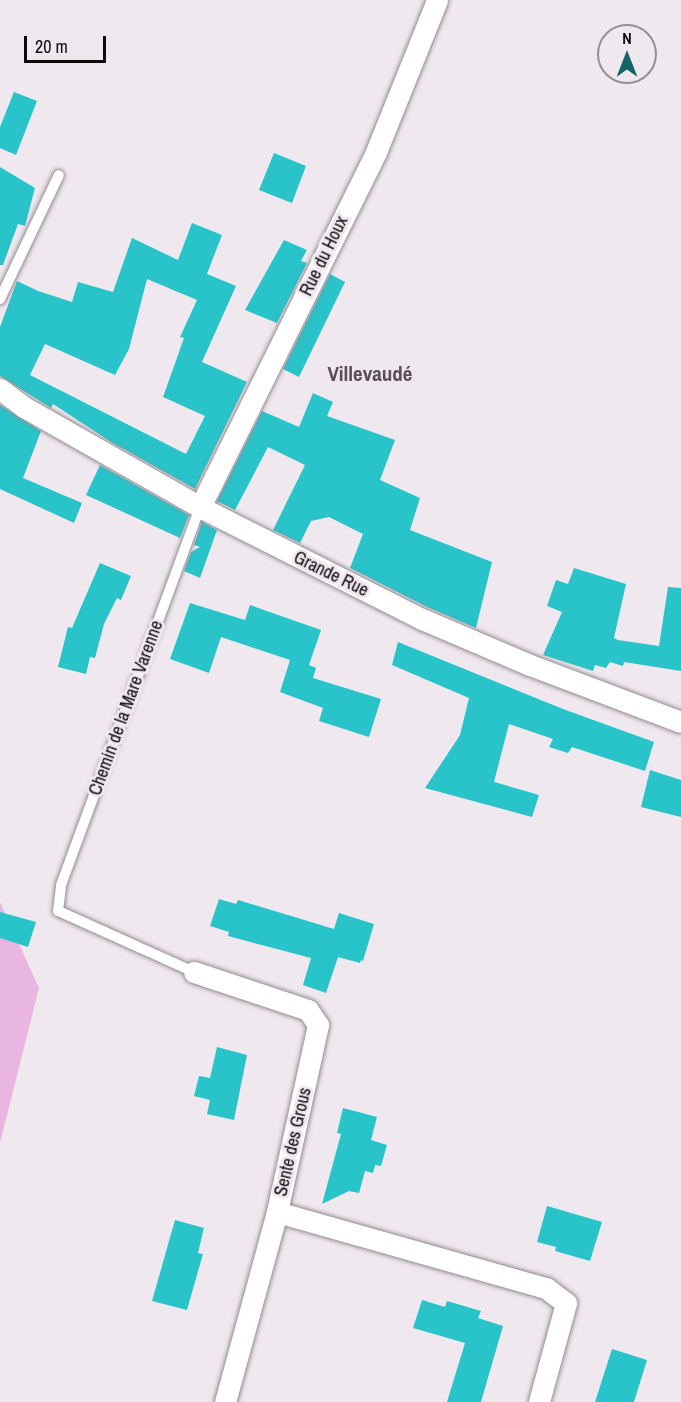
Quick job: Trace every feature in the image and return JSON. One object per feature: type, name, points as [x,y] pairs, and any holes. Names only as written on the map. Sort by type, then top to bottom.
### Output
[{"type":"street","name":"Rue du Houx","points":[[200,507],[376,152],[437,0]]},
{"type":"street","name":"Grande Rue","points":[[0,389],[24,407],[200,507],[422,619],[530,665],[681,722]]},
{"type":"street","name":"Sente des Grous","points":[[194,972],[308,1010],[318,1025],[277,1212],[546,1288],[566,1303],[539,1402]]},
{"type":"street","points":[[225,1402],[277,1212]]},
{"type":"lane","points":[[0,299],[58,175]]},
{"type":"lane","name":"Chemin de la Mare Varenne","points":[[58,911],[61,885],[200,507]]},
{"type":"lane","name":"Sente des Grous","points":[[58,911],[194,972]]},
{"type":"shaded area","points":[[0,902],[39,988],[0,1143]]},
{"type":"building","points":[[14,92],[37,101],[16,155],[0,148],[0,127]]},
{"type":"building","points":[[274,153],[306,166],[292,203],[259,190]]},
{"type":"building","points":[[0,167],[35,188],[25,226],[18,224],[3,265],[0,265]]},
{"type":"building","points":[[192,223],[222,235],[207,274],[236,286],[202,362],[247,382],[195,489],[111,442],[53,404],[51,408],[0,376],[0,327],[17,281],[38,291],[72,302],[78,282],[113,292],[132,238],[178,260]],"holes":[[[147,279],[197,300],[180,337],[184,338],[163,397],[205,416],[186,454],[30,375],[45,344],[115,375],[129,349]]]},
{"type":"building","points":[[284,240],[307,250],[301,261],[307,263],[277,323],[245,310]]},
{"type":"building","points":[[330,274],[345,282],[299,377],[283,369]]},
{"type":"building","points":[[313,393],[333,402],[327,416],[395,440],[380,480],[420,498],[410,530],[492,562],[476,628],[427,607],[350,568],[363,534],[329,517],[311,521],[300,543],[273,530],[305,465],[268,447],[235,510],[217,501],[262,411],[299,427]]},
{"type":"building","points":[[0,405],[41,431],[23,478],[82,503],[74,523],[0,489]]},
{"type":"building","points":[[100,465],[189,515],[180,538],[86,495]]},
{"type":"building","points":[[202,522],[217,530],[200,578],[184,571],[191,552],[200,547],[194,545]]},
{"type":"building","points":[[100,563],[131,576],[121,600],[117,598],[104,624],[95,658],[90,657],[86,674],[58,667],[68,627],[72,628]]},
{"type":"building","points":[[574,568],[626,584],[614,638],[618,640],[659,646],[668,587],[681,588],[681,671],[624,662],[623,666],[610,662],[606,668],[595,665],[593,671],[543,655],[562,612],[547,606],[556,580],[568,584]]},
{"type":"building","points":[[190,603],[245,620],[250,605],[321,630],[309,665],[316,668],[313,678],[381,699],[369,737],[319,721],[323,708],[280,692],[290,660],[221,637],[209,673],[170,659]]},
{"type":"building","points":[[398,642],[563,709],[654,742],[645,771],[572,747],[568,753],[549,747],[553,739],[509,724],[494,782],[539,795],[532,817],[425,788],[460,735],[469,698],[392,665]]},
{"type":"building","points":[[650,770],[681,780],[681,817],[641,807]]},
{"type":"building","points":[[219,899],[236,904],[238,900],[334,929],[339,913],[374,924],[363,961],[361,960],[360,963],[338,957],[326,993],[303,985],[311,958],[228,936],[229,932],[210,926]]},
{"type":"building","points":[[0,912],[36,922],[28,947],[0,938]]},
{"type":"building","points":[[217,1047],[247,1055],[234,1120],[207,1114],[210,1100],[194,1096],[199,1076],[210,1078]]},
{"type":"building","points":[[343,1108],[377,1117],[371,1140],[387,1145],[381,1166],[375,1165],[373,1173],[365,1171],[359,1193],[349,1191],[322,1204],[341,1134],[337,1133]]},
{"type":"building","points":[[547,1206],[602,1222],[590,1261],[555,1251],[556,1247],[537,1242]]},
{"type":"building","points":[[175,1220],[204,1228],[198,1253],[203,1254],[187,1310],[152,1301]]},
{"type":"building","points":[[422,1300],[445,1307],[447,1301],[481,1311],[478,1318],[503,1326],[481,1402],[447,1402],[465,1343],[413,1328]]},
{"type":"building","points":[[612,1349],[647,1360],[634,1402],[595,1402]]},
{"type":"district","name":"Villevaudé","points":[[370,374]]}]
